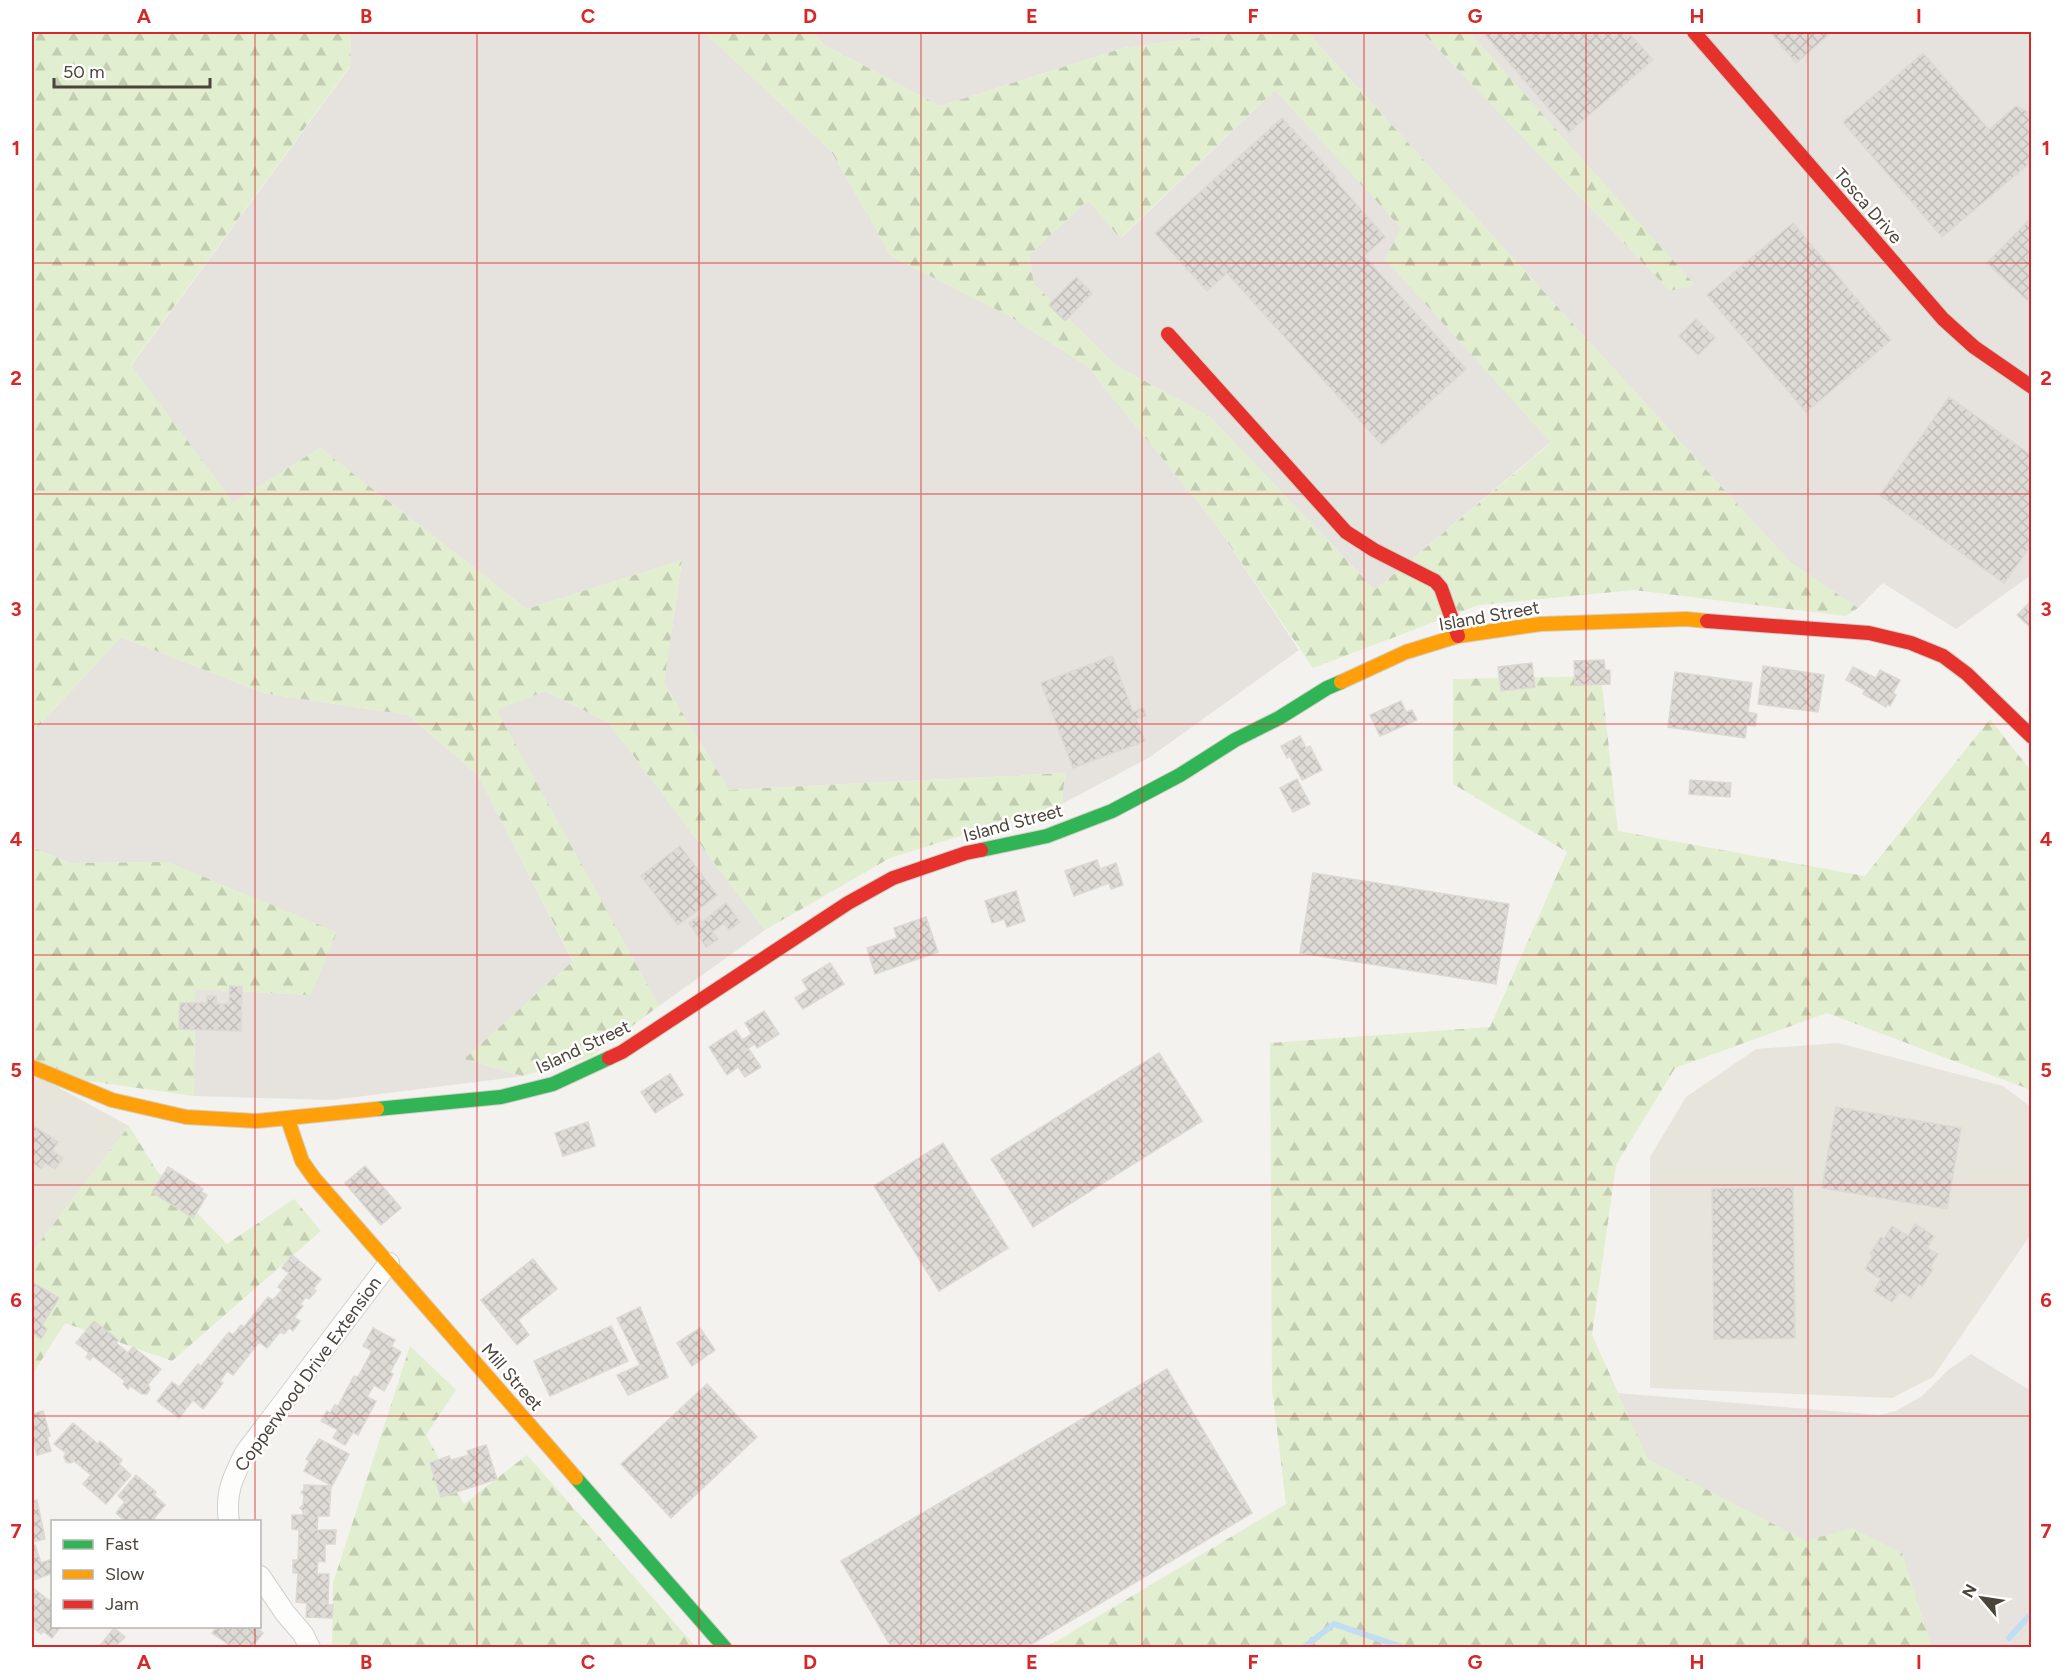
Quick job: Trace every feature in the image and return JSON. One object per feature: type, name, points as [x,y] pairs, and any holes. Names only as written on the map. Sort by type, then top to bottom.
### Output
[{"type":"street","name":"Tosca Drive","points":[[1694,32],[1943,319],[1974,347],[2031,387]]},
{"type":"street","points":[[1168,334],[1346,532],[1374,550],[1435,581],[1441,588],[1458,636]]},
{"type":"street","name":"Island Street","points":[[32,1067],[112,1100],[186,1117],[257,1121],[501,1097],[553,1084],[622,1052],[820,921],[893,878],[966,854],[1047,836],[1112,811],[1180,775],[1235,740],[1279,718],[1327,688],[1406,652],[1458,636],[1541,624],[1686,619],[1869,633],[1911,643],[1943,656],[1991,696],[2031,737]]},
{"type":"street","name":"Mill Street","points":[[288,1119],[302,1161],[314,1178],[725,1647]]},
{"type":"street","name":"Copperwood Drive Extension","points":[[229,1520],[226,1503],[231,1479],[245,1454],[389,1263]]},
{"type":"street","points":[[261,1578],[310,1647]]},
{"type":"shaded area","points":[[351,32],[704,32],[831,151],[891,256],[1009,316],[1087,366],[1214,522],[1299,650],[1150,757],[1062,804],[1065,773],[729,790],[664,683],[682,560],[527,609],[320,448],[233,503],[131,366],[350,67]]},
{"type":"shaded area","points":[[813,32],[1241,32],[1123,48],[940,106],[823,44]]},
{"type":"shaded area","points":[[1307,32],[1422,32],[1670,291],[1693,284],[1469,32],[2031,32],[2031,575],[1956,629],[1883,583],[1858,608],[1790,562]]},
{"type":"shaded area","points":[[1275,90],[1402,228],[1385,259],[1551,442],[1375,590],[1209,416],[1115,365],[1034,284],[1029,255],[1088,200],[1121,238]]},
{"type":"shaded area","points":[[121,637],[263,693],[408,715],[478,775],[573,962],[464,1059],[523,1076],[332,1100],[194,1096],[195,989],[311,995],[168,862],[70,863],[32,847],[32,733]]},
{"type":"shaded area","points":[[545,691],[608,722],[765,930],[659,1006],[496,710]]},
{"type":"shaded area","points":[[1838,1043],[2003,1086],[2031,1107],[2031,1234],[1933,1377],[1892,1398],[1650,1388],[1650,1157],[1686,1097],[1756,1049]]},
{"type":"shaded area","points":[[32,1073],[129,1126],[32,1252]]},
{"type":"shaded area","points":[[1971,1354],[2031,1391],[2031,1647],[1746,1647],[1559,1388],[1879,1415],[1896,1411],[1922,1396],[1948,1370]]},
{"type":"green space","points":[[32,32],[351,32],[350,66],[131,365],[233,502],[320,448],[527,609],[682,560],[664,683],[729,790],[1065,773],[1062,804],[890,858],[765,930],[608,722],[545,691],[497,710],[659,1006],[589,1058],[523,1076],[464,1059],[573,961],[478,775],[408,715],[263,693],[121,637],[32,733]]},
{"type":"green space","points":[[704,32],[813,32],[823,44],[940,106],[1123,48],[1241,32],[1307,32],[1790,562],[1858,608],[1846,616],[1634,590],[1479,605],[1313,668],[1214,522],[1087,366],[1009,316],[891,256],[831,151]],"holes":[[[1275,90],[1401,228],[1385,259],[1551,443],[1375,590],[1209,416],[1115,365],[1034,284],[1029,255],[1088,200],[1120,238]]]},
{"type":"green space","points":[[1422,32],[1469,32],[1694,284],[1670,291]]},
{"type":"green space","points":[[1601,676],[1618,831],[1865,876],[1990,719],[2031,771],[2031,1090],[1827,1013],[1675,1068],[1616,1165],[1592,1335],[1648,1459],[1806,1541],[1852,1528],[1902,1553],[1932,1647],[1045,1648],[1286,1504],[1272,1389],[1270,1043],[1490,1027],[1567,852],[1453,784],[1453,679]]},
{"type":"green space","points":[[32,847],[70,863],[168,862],[337,932],[311,995],[195,989],[194,1096],[32,1073]]},
{"type":"green space","points":[[129,1126],[157,1171],[227,1244],[294,1199],[321,1231],[172,1361],[65,1323],[32,1375],[32,1252]]},
{"type":"green space","points":[[410,1346],[456,1390],[426,1435],[464,1504],[527,1455],[696,1647],[332,1648],[333,1583]]},
{"type":"building","points":[[1483,32],[1628,32],[1653,60],[1569,132]]},
{"type":"building","points":[[1770,32],[1832,32],[1796,63]]},
{"type":"building","points":[[1923,53],[1989,130],[2016,106],[2032,114],[2032,161],[1942,237],[1843,122]]},
{"type":"building","points":[[1282,118],[1336,177],[1334,179],[1385,237],[1364,256],[1466,369],[1382,445],[1227,273],[1207,291],[1155,233]]},
{"type":"building","points":[[2032,217],[2032,295],[2027,300],[1987,263]]},
{"type":"building","points":[[1793,223],[1891,340],[1806,412],[1707,295]]},
{"type":"building","points":[[1076,277],[1092,293],[1065,321],[1049,305]]},
{"type":"building","points":[[1696,319],[1715,338],[1698,355],[1679,336]]},
{"type":"building","points":[[1949,397],[2032,456],[2032,544],[2004,583],[1880,495]]},
{"type":"building","points":[[2032,600],[2032,629],[2017,615]]},
{"type":"building","points":[[1112,656],[1133,712],[1143,708],[1146,716],[1136,719],[1145,741],[1073,768],[1041,683]]},
{"type":"building","points":[[1604,660],[1605,670],[1610,670],[1610,684],[1575,685],[1574,661]]},
{"type":"building","points":[[1532,663],[1535,687],[1501,691],[1498,667]]},
{"type":"building","points":[[1763,666],[1824,675],[1818,712],[1758,704]]},
{"type":"building","points":[[1853,667],[1876,678],[1880,670],[1900,680],[1893,693],[1896,695],[1890,706],[1887,704],[1886,707],[1863,694],[1865,690],[1846,680]]},
{"type":"building","points":[[1675,672],[1752,683],[1748,712],[1757,714],[1755,726],[1747,725],[1745,738],[1668,727]]},
{"type":"building","points":[[1401,701],[1406,712],[1412,710],[1417,720],[1380,736],[1370,715]]},
{"type":"building","points":[[1300,736],[1306,748],[1310,746],[1322,770],[1302,780],[1290,756],[1287,758],[1281,746]]},
{"type":"building","points":[[1297,779],[1310,804],[1293,812],[1280,788]]},
{"type":"building","points":[[1690,780],[1731,783],[1730,797],[1689,794]]},
{"type":"building","points":[[680,846],[717,895],[678,925],[641,876]]},
{"type":"building","points":[[1097,860],[1100,869],[1116,863],[1123,885],[1111,889],[1109,883],[1074,896],[1065,871]]},
{"type":"building","points":[[1313,873],[1509,904],[1496,984],[1300,953]]},
{"type":"building","points":[[1016,891],[1025,921],[1007,927],[1004,919],[992,923],[985,901]]},
{"type":"building","points":[[726,903],[740,922],[729,930],[724,923],[712,932],[718,939],[706,947],[689,923],[698,917],[702,922]]},
{"type":"building","points":[[926,917],[938,952],[875,974],[867,948],[897,938],[894,928]]},
{"type":"building","points":[[830,963],[844,984],[803,1009],[795,998],[808,990],[802,980]]},
{"type":"building","points":[[230,986],[242,987],[241,1031],[179,1029],[180,1003],[207,1003],[207,996],[216,996],[216,1004],[229,1004]]},
{"type":"building","points":[[764,1011],[779,1034],[757,1048],[755,1044],[748,1048],[761,1067],[745,1077],[738,1067],[727,1075],[709,1047],[736,1030],[742,1040],[752,1034],[745,1023]]},
{"type":"building","points":[[1159,1053],[1202,1121],[1033,1227],[991,1159]]},
{"type":"building","points":[[670,1074],[683,1095],[655,1113],[641,1092]]},
{"type":"building","points":[[1836,1107],[1961,1128],[1947,1209],[1822,1188]]},
{"type":"building","points":[[588,1122],[595,1146],[563,1156],[555,1133]]},
{"type":"building","points":[[32,1125],[58,1142],[52,1151],[63,1158],[55,1169],[45,1163],[41,1169],[32,1162]]},
{"type":"building","points":[[943,1143],[1008,1248],[939,1291],[874,1186]]},
{"type":"building","points":[[365,1166],[401,1208],[381,1225],[345,1183]]},
{"type":"building","points":[[168,1167],[203,1189],[201,1192],[207,1195],[193,1218],[152,1192]]},
{"type":"building","points":[[1793,1187],[1795,1338],[1714,1339],[1712,1189]]},
{"type":"building","points":[[1915,1224],[1934,1236],[1927,1248],[1938,1254],[1930,1267],[1933,1269],[1922,1286],[1919,1284],[1911,1298],[1900,1291],[1892,1302],[1874,1291],[1881,1279],[1865,1269],[1873,1256],[1870,1254],[1881,1237],[1884,1239],[1892,1226],[1908,1236]]},
{"type":"building","points":[[292,1255],[321,1279],[313,1289],[316,1291],[300,1304],[303,1306],[294,1317],[300,1321],[293,1331],[289,1328],[284,1334],[280,1332],[267,1348],[259,1342],[233,1375],[227,1371],[220,1381],[223,1383],[203,1409],[193,1400],[179,1418],[157,1401],[172,1382],[179,1387],[198,1364],[201,1366],[229,1332],[233,1335],[241,1325],[244,1327],[268,1297],[273,1300],[282,1290],[278,1287],[289,1273],[282,1268]]},
{"type":"building","points":[[533,1259],[557,1289],[518,1320],[529,1335],[517,1345],[481,1300]]},
{"type":"building","points":[[32,1282],[59,1298],[42,1325],[47,1329],[41,1339],[32,1333]]},
{"type":"building","points":[[640,1307],[668,1377],[628,1395],[617,1375],[640,1365],[617,1318]]},
{"type":"building","points":[[94,1321],[118,1340],[116,1343],[128,1353],[133,1347],[161,1369],[148,1384],[150,1389],[147,1394],[142,1394],[130,1386],[128,1389],[123,1384],[125,1381],[93,1356],[90,1360],[86,1357],[89,1353],[76,1343]]},
{"type":"building","points":[[611,1326],[628,1361],[550,1396],[534,1361]]},
{"type":"building","points":[[373,1328],[395,1340],[391,1346],[401,1352],[390,1372],[393,1374],[384,1391],[374,1385],[367,1397],[376,1401],[358,1435],[353,1432],[345,1445],[333,1438],[338,1430],[321,1421],[327,1411],[330,1413],[335,1405],[338,1406],[354,1376],[358,1377],[372,1351],[363,1346]]},
{"type":"building","points":[[700,1328],[715,1350],[692,1366],[677,1343]]},
{"type":"building","points":[[1167,1369],[1252,1513],[1025,1648],[892,1648],[841,1561]]},
{"type":"building","points":[[707,1384],[757,1437],[671,1518],[621,1464]]},
{"type":"building","points":[[43,1411],[50,1436],[47,1437],[51,1451],[37,1455],[34,1443],[32,1443],[32,1414]]},
{"type":"building","points":[[73,1423],[98,1444],[100,1441],[122,1460],[119,1464],[131,1475],[106,1504],[83,1484],[91,1475],[74,1461],[66,1462],[64,1457],[66,1453],[54,1444]]},
{"type":"building","points":[[319,1439],[349,1454],[332,1486],[304,1471],[309,1461],[306,1459]]},
{"type":"building","points":[[486,1445],[497,1479],[441,1497],[430,1463],[449,1456],[451,1460],[469,1455],[467,1451]]},
{"type":"building","points":[[136,1475],[156,1492],[154,1495],[165,1505],[153,1520],[124,1520],[116,1513],[125,1502],[118,1496]]},
{"type":"building","points":[[304,1485],[331,1486],[329,1516],[318,1516],[317,1530],[336,1530],[335,1544],[325,1544],[325,1562],[318,1561],[317,1574],[329,1574],[328,1605],[333,1605],[332,1618],[306,1617],[307,1603],[296,1602],[298,1573],[293,1573],[293,1560],[298,1560],[299,1530],[292,1529],[292,1515],[303,1515],[300,1508],[303,1505],[304,1495],[301,1492],[304,1490]]},
{"type":"building","points":[[37,1500],[45,1539],[32,1542],[32,1501]]},
{"type":"building","points":[[35,1545],[41,1563],[51,1559],[51,1573],[32,1581],[32,1546]]},
{"type":"building","points":[[32,1587],[51,1602],[51,1628],[60,1628],[52,1638],[32,1627],[35,1625],[32,1622]]},
{"type":"building","points":[[114,1628],[125,1637],[117,1645],[120,1648],[98,1648]]},
{"type":"building","points":[[216,1628],[257,1628],[263,1633],[251,1648],[227,1648],[228,1644],[212,1633]]},
{"type":"waterway","points":[[2009,1638],[2032,1613]]},
{"type":"waterway","points":[[1303,1648],[1334,1624],[1405,1648]]},
{"type":"traffic: fast","points":[[981,850],[1047,836],[1112,811],[1180,775],[1235,740],[1279,718],[1327,688],[1341,682]]},
{"type":"traffic: fast","points":[[377,1109],[501,1097],[553,1084],[609,1058]]},
{"type":"traffic: fast","points":[[576,1478],[725,1648]]},
{"type":"traffic: slow","points":[[1341,682],[1406,652],[1458,636],[1541,624],[1686,619],[1707,621]]},
{"type":"traffic: slow","points":[[32,1067],[112,1100],[186,1117],[257,1121],[377,1109]]},
{"type":"traffic: slow","points":[[288,1120],[302,1161],[314,1178],[576,1478]]},
{"type":"traffic: jam","points":[[1694,32],[1943,319],[1974,347],[2032,387]]},
{"type":"traffic: jam","points":[[1168,334],[1346,532],[1374,550],[1435,581],[1441,588],[1458,636]]},
{"type":"traffic: jam","points":[[1707,621],[1869,633],[1911,643],[1943,656],[1967,674],[2032,737]]},
{"type":"traffic: jam","points":[[609,1058],[622,1052],[848,903],[893,878],[981,850]]}]
